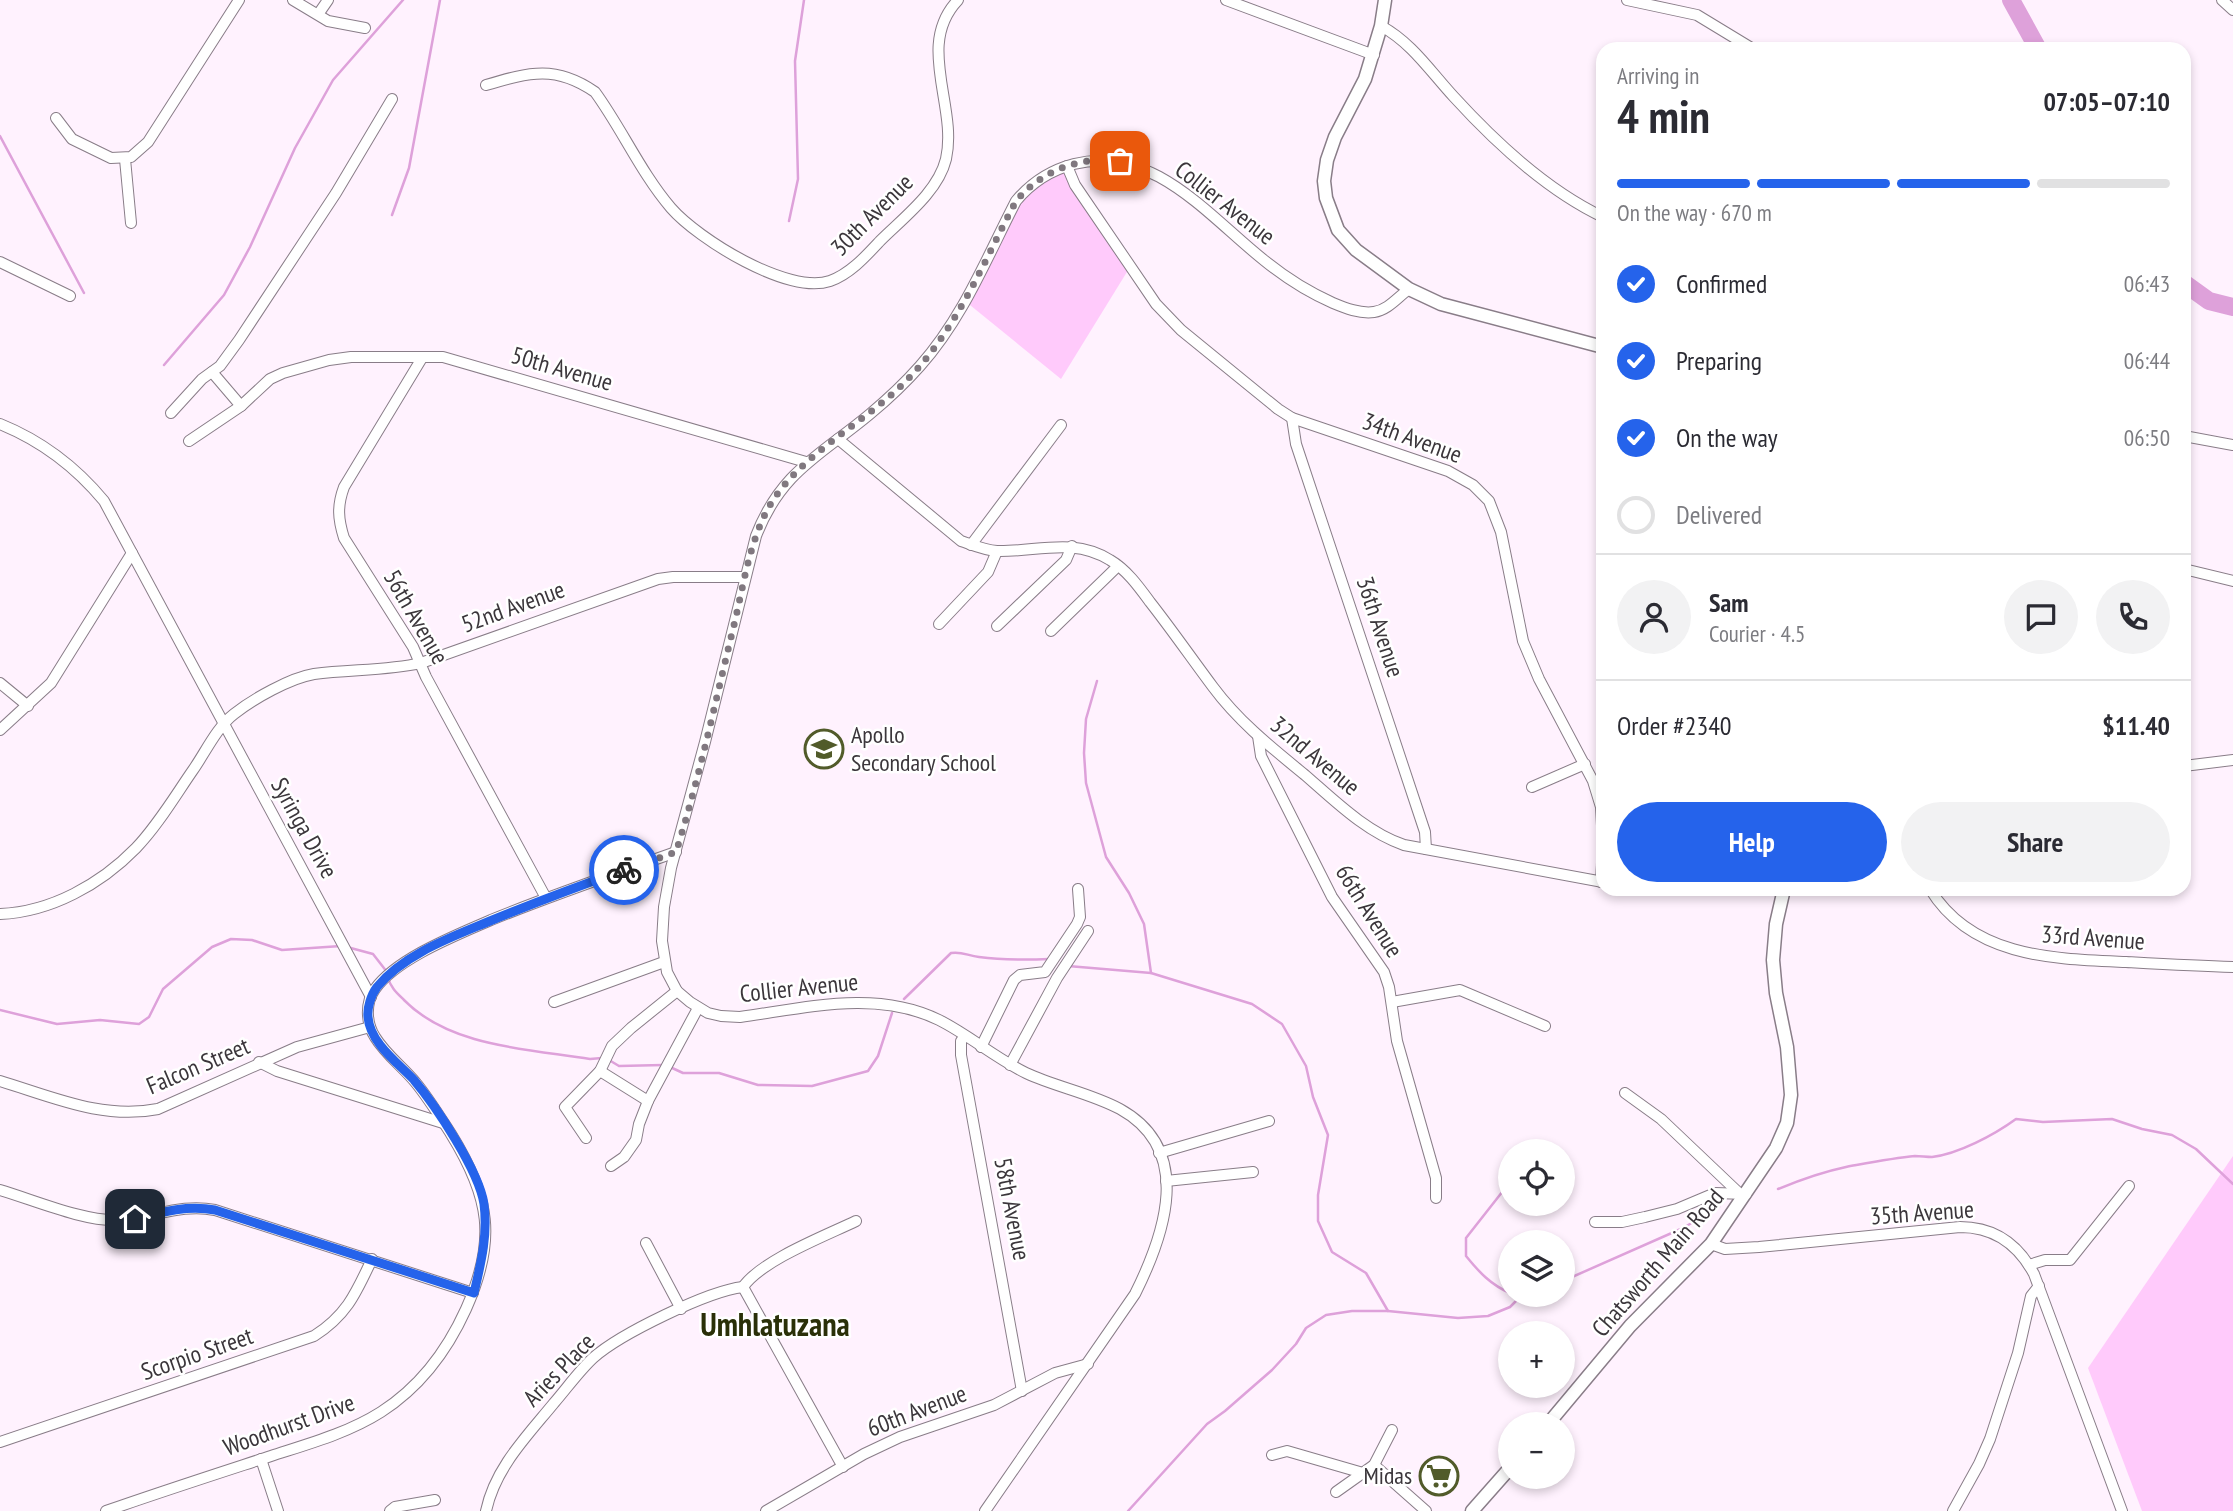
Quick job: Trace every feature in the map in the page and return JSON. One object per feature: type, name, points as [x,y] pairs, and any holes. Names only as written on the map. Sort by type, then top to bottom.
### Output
[{"type":"street","points":[[56,118],[66,133],[82,145],[111,158],[125,159],[139,151],[148,142],[239,0]]},
{"type":"street","points":[[293,0],[319,13],[328,21],[365,28]]},
{"type":"street","points":[[319,13],[328,0]]},
{"type":"street","name":"30th Avenue","points":[[486,85],[527,75],[544,74],[566,75],[582,83],[595,92],[657,190],[682,219],[719,247],[788,280],[822,283],[842,275],[865,257],[922,199],[939,176],[945,161],[948,128],[940,74],[939,36],[946,17],[958,0]]},
{"type":"street","points":[[1226,0],[1374,55]]},
{"type":"street","points":[[1385,0],[1374,55],[1330,149],[1324,181],[1331,218],[1356,250],[1409,289],[1441,304],[1596,344]]},
{"type":"street","points":[[1627,0],[1697,15],[1741,42]]},
{"type":"street","points":[[2222,0],[2233,10]]},
{"type":"street","points":[[1381,26],[1399,36],[1455,98],[1518,159],[1554,187],[1596,214]]},
{"type":"street","points":[[171,412],[235,346],[322,215],[392,99]]},
{"type":"street","points":[[125,159],[131,223]]},
{"type":"street","name":"Collier Avenue","points":[[985,1511],[1135,1294],[1150,1265],[1164,1220],[1167,1200],[1160,1153],[1148,1132],[1120,1110],[1010,1065],[922,1013],[879,1003],[853,1003],[740,1017],[720,1016],[698,1008],[677,991],[664,962],[664,907],[745,577],[763,519],[787,482],[806,462],[872,413],[939,344],[965,301],[1016,201],[1045,176],[1067,166],[1094,160],[1120,161],[1161,178],[1185,192],[1290,280],[1315,295],[1344,307],[1367,313],[1376,312],[1390,305],[1409,289]]},
{"type":"street","name":"34th Avenue","points":[[1067,166],[1075,185],[1156,304],[1181,330],[1292,418],[1430,463],[1461,478],[1482,493],[1499,522],[1519,627],[1527,652],[1585,764],[1596,792]]},
{"type":"street","points":[[0,262],[69,296]]},
{"type":"street","name":"50th Avenue","points":[[189,442],[241,406],[270,379],[301,367],[351,357],[454,359],[806,462]]},
{"type":"street","name":"56th Avenue","points":[[422,358],[344,487],[338,509],[339,522],[344,538],[413,648],[545,898]]},
{"type":"street","points":[[212,372],[241,406]]},
{"type":"street","name":"36th Avenue","points":[[1292,418],[1296,444],[1424,832],[1426,849]]},
{"type":"street","name":"Syringa Drive","points":[[0,424],[37,441],[62,459],[104,500],[349,953],[371,998],[368,1018],[370,1027]]},
{"type":"street","points":[[971,545],[1060,425]]},
{"type":"street","points":[[2191,437],[2233,445]]},
{"type":"street","name":"32nd Avenue","points":[[838,439],[951,534],[971,545],[997,551],[1050,545],[1072,546],[1094,552],[1118,566],[1141,591],[1215,689],[1258,736],[1378,834],[1404,845],[1596,881]]},
{"type":"street","points":[[997,626],[1066,560],[1072,546]]},
{"type":"street","points":[[939,624],[989,572],[997,551]]},
{"type":"street","points":[[0,730],[51,683],[132,553]]},
{"type":"street","points":[[1051,631],[1118,566]]},
{"type":"street","points":[[2191,571],[2233,581]]},
{"type":"street","name":"52nd Avenue","points":[[0,914],[53,903],[98,880],[119,863],[136,848],[154,825],[232,715],[283,684],[304,676],[421,663],[643,583],[673,577],[745,577]]},
{"type":"street","points":[[0,683],[28,706]]},
{"type":"street","name":"66th Avenue","points":[[1258,736],[1261,756],[1332,897],[1384,972],[1392,1002],[1397,1041],[1437,1178],[1436,1198]]},
{"type":"street","points":[[2191,765],[2233,760]]},
{"type":"street","points":[[1532,787],[1585,764]]},
{"type":"street","points":[[371,998],[376,988],[396,970],[449,938],[545,898],[676,852]]},
{"type":"street","points":[[981,1047],[1014,980],[1020,975],[1042,974],[1057,955],[1080,917],[1078,889]]},
{"type":"street","name":"Chatsworth Main Road","points":[[1558,1412],[1630,1326],[1711,1244],[1776,1148],[1787,1124],[1791,1096],[1787,1046],[1776,993],[1773,960],[1776,924],[1782,896]]},
{"type":"street","name":"33rd Avenue","points":[[1935,896],[1959,923],[1983,937],[2036,956],[2233,967]]},
{"type":"street","points":[[1010,1065],[1062,970],[1088,931]]},
{"type":"street","points":[[554,1002],[664,962]]},
{"type":"street","points":[[1392,1002],[1460,990],[1545,1026]]},
{"type":"street","points":[[586,1138],[565,1107],[600,1071],[612,1046],[677,991]]},
{"type":"street","points":[[611,1166],[624,1157],[636,1140],[639,1124],[649,1101],[698,1008]]},
{"type":"street","points":[[0,1190],[103,1220],[135,1219],[183,1208],[215,1210],[474,1293],[483,1256],[484,1202],[474,1174],[429,1100],[385,1051],[370,1027]]},
{"type":"street","name":"Falcon Street","points":[[0,1081],[88,1108],[135,1114],[158,1109],[296,1047],[370,1027]]},
{"type":"street","name":"58th Avenue","points":[[965,1036],[961,1041],[961,1055],[1022,1391]]},
{"type":"street","points":[[259,1062],[277,1071],[443,1123]]},
{"type":"street","points":[[600,1071],[649,1101]]},
{"type":"street","name":"Chatsworth Main Road","points":[[1625,1093],[1661,1119],[1743,1194]]},
{"type":"street","points":[[1160,1153],[1269,1121]]},
{"type":"street","points":[[1166,1181],[1253,1172]]},
{"type":"street","points":[[2029,1265],[2045,1260],[2070,1260],[2129,1186]]},
{"type":"street","name":"Chatsworth Main Road","points":[[1595,1223],[1622,1222],[1677,1209],[1715,1193],[1743,1194]]},
{"type":"street","points":[[843,1466],[743,1287],[749,1278],[772,1263],[856,1221]]},
{"type":"street","name":"35th Avenue","points":[[1711,1244],[1725,1249],[1749,1248],[1970,1227],[1989,1230],[2005,1239],[2029,1265],[2039,1286],[2122,1511]]},
{"type":"street","points":[[646,1243],[681,1310]]},
{"type":"street","name":"Scorpio Street","points":[[0,1442],[314,1336],[344,1312],[355,1297],[372,1259]]},
{"type":"street","points":[[1954,1511],[1990,1439],[2018,1353],[2031,1296],[2039,1286]]},
{"type":"street","name":"Aries Place","points":[[486,1511],[493,1486],[508,1460],[593,1359],[628,1335],[715,1293],[743,1287]]},
{"type":"street","name":"Woodhurst Drive","points":[[106,1511],[350,1428],[397,1402],[442,1354],[474,1293]]},
{"type":"street","name":"60th Avenue","points":[[766,1511],[843,1466],[900,1437],[994,1405],[1055,1373],[1088,1364]]},
{"type":"street","points":[[1336,1492],[1374,1465],[1392,1430]]},
{"type":"street","points":[[1272,1455],[1287,1451],[1363,1473]]},
{"type":"street","points":[[261,1460],[278,1511]]},
{"type":"street","points":[[1374,1465],[1426,1511]]},
{"type":"street","points":[[1472,1511],[1498,1482]]},
{"type":"street","points":[[390,1511],[395,1507],[435,1500]]},
{"type":"shaded area","points":[[1067,165],[1130,267],[1061,379],[965,301],[1016,200]]},
{"type":"shaded area","points":[[2233,1156],[2233,1511],[2142,1511],[2088,1368]]},
{"type":"waterway","points":[[164,365],[224,295],[250,247],[295,148],[333,80],[403,0]]},
{"type":"waterway","points":[[392,215],[409,168],[440,0]]},
{"type":"waterway","points":[[789,221],[798,179],[795,61],[804,0]]},
{"type":"waterway","points":[[2011,0],[2034,42]]},
{"type":"waterway","points":[[0,136],[84,293]]},
{"type":"waterway","points":[[2191,288],[2209,301],[2233,307]]},
{"type":"waterway","points":[[1097,681],[1086,719],[1086,783],[1106,857],[1129,893],[1144,924],[1151,973]]},
{"type":"waterway","points":[[0,1010],[57,1024],[100,1020],[139,1024],[149,1017],[163,989],[212,947],[231,939],[252,940],[282,950],[341,946]]},
{"type":"waterway","points":[[347,947],[373,954],[387,972]]},
{"type":"waterway","points":[[904,999],[951,953],[996,959],[1049,959]]},
{"type":"waterway","points":[[1068,966],[1151,973],[1252,1004],[1282,1024],[1306,1066],[1313,1097],[1328,1135],[1318,1195],[1318,1221],[1332,1252],[1366,1273],[1388,1311]]},
{"type":"waterway","points":[[388,978],[397,993],[423,1016],[467,1037],[516,1048],[590,1059],[602,1058]]},
{"type":"waterway","points":[[670,1067],[683,1073],[719,1073],[758,1085],[812,1086],[868,1071],[878,1056],[892,1013]]},
{"type":"waterway","points":[[609,1060],[619,1066],[663,1065]]},
{"type":"waterway","points":[[1778,1189],[1811,1176],[1846,1167],[1953,1152],[1987,1137],[2016,1119],[2043,1122],[2112,1119],[2172,1135],[2196,1149],[2233,1184]]},
{"type":"waterway","points":[[1498,1197],[1466,1238],[1466,1256],[1486,1278],[1498,1287]]},
{"type":"waterway","points":[[1575,1276],[1683,1228],[1719,1207]]},
{"type":"waterway","points":[[1128,1511],[1207,1424],[1272,1370],[1296,1344],[1306,1328],[1326,1315],[1352,1311],[1388,1311],[1458,1318],[1488,1316],[1510,1307]]},
{"type":"way so far","points":[[624,870],[676,852],[756,536],[771,503],[806,462],[872,413],[939,344],[985,265],[1016,201],[1024,192],[1045,176],[1067,166],[1094,160],[1120,161]]},
{"type":"place","name":"Apollo Secondary School","points":[[824,749]]},
{"type":"place","name":"Midas","points":[[1439,1476]]},
{"type":"district","name":"Umhlatuzana","points":[[775,1325]]},
{"type":"route","points":[[135,1219],[183,1208],[215,1210],[474,1293],[483,1256],[484,1202],[474,1174],[429,1100],[375,1038],[368,1018],[371,998],[376,988],[396,970],[449,938],[545,898],[624,870]]}]
